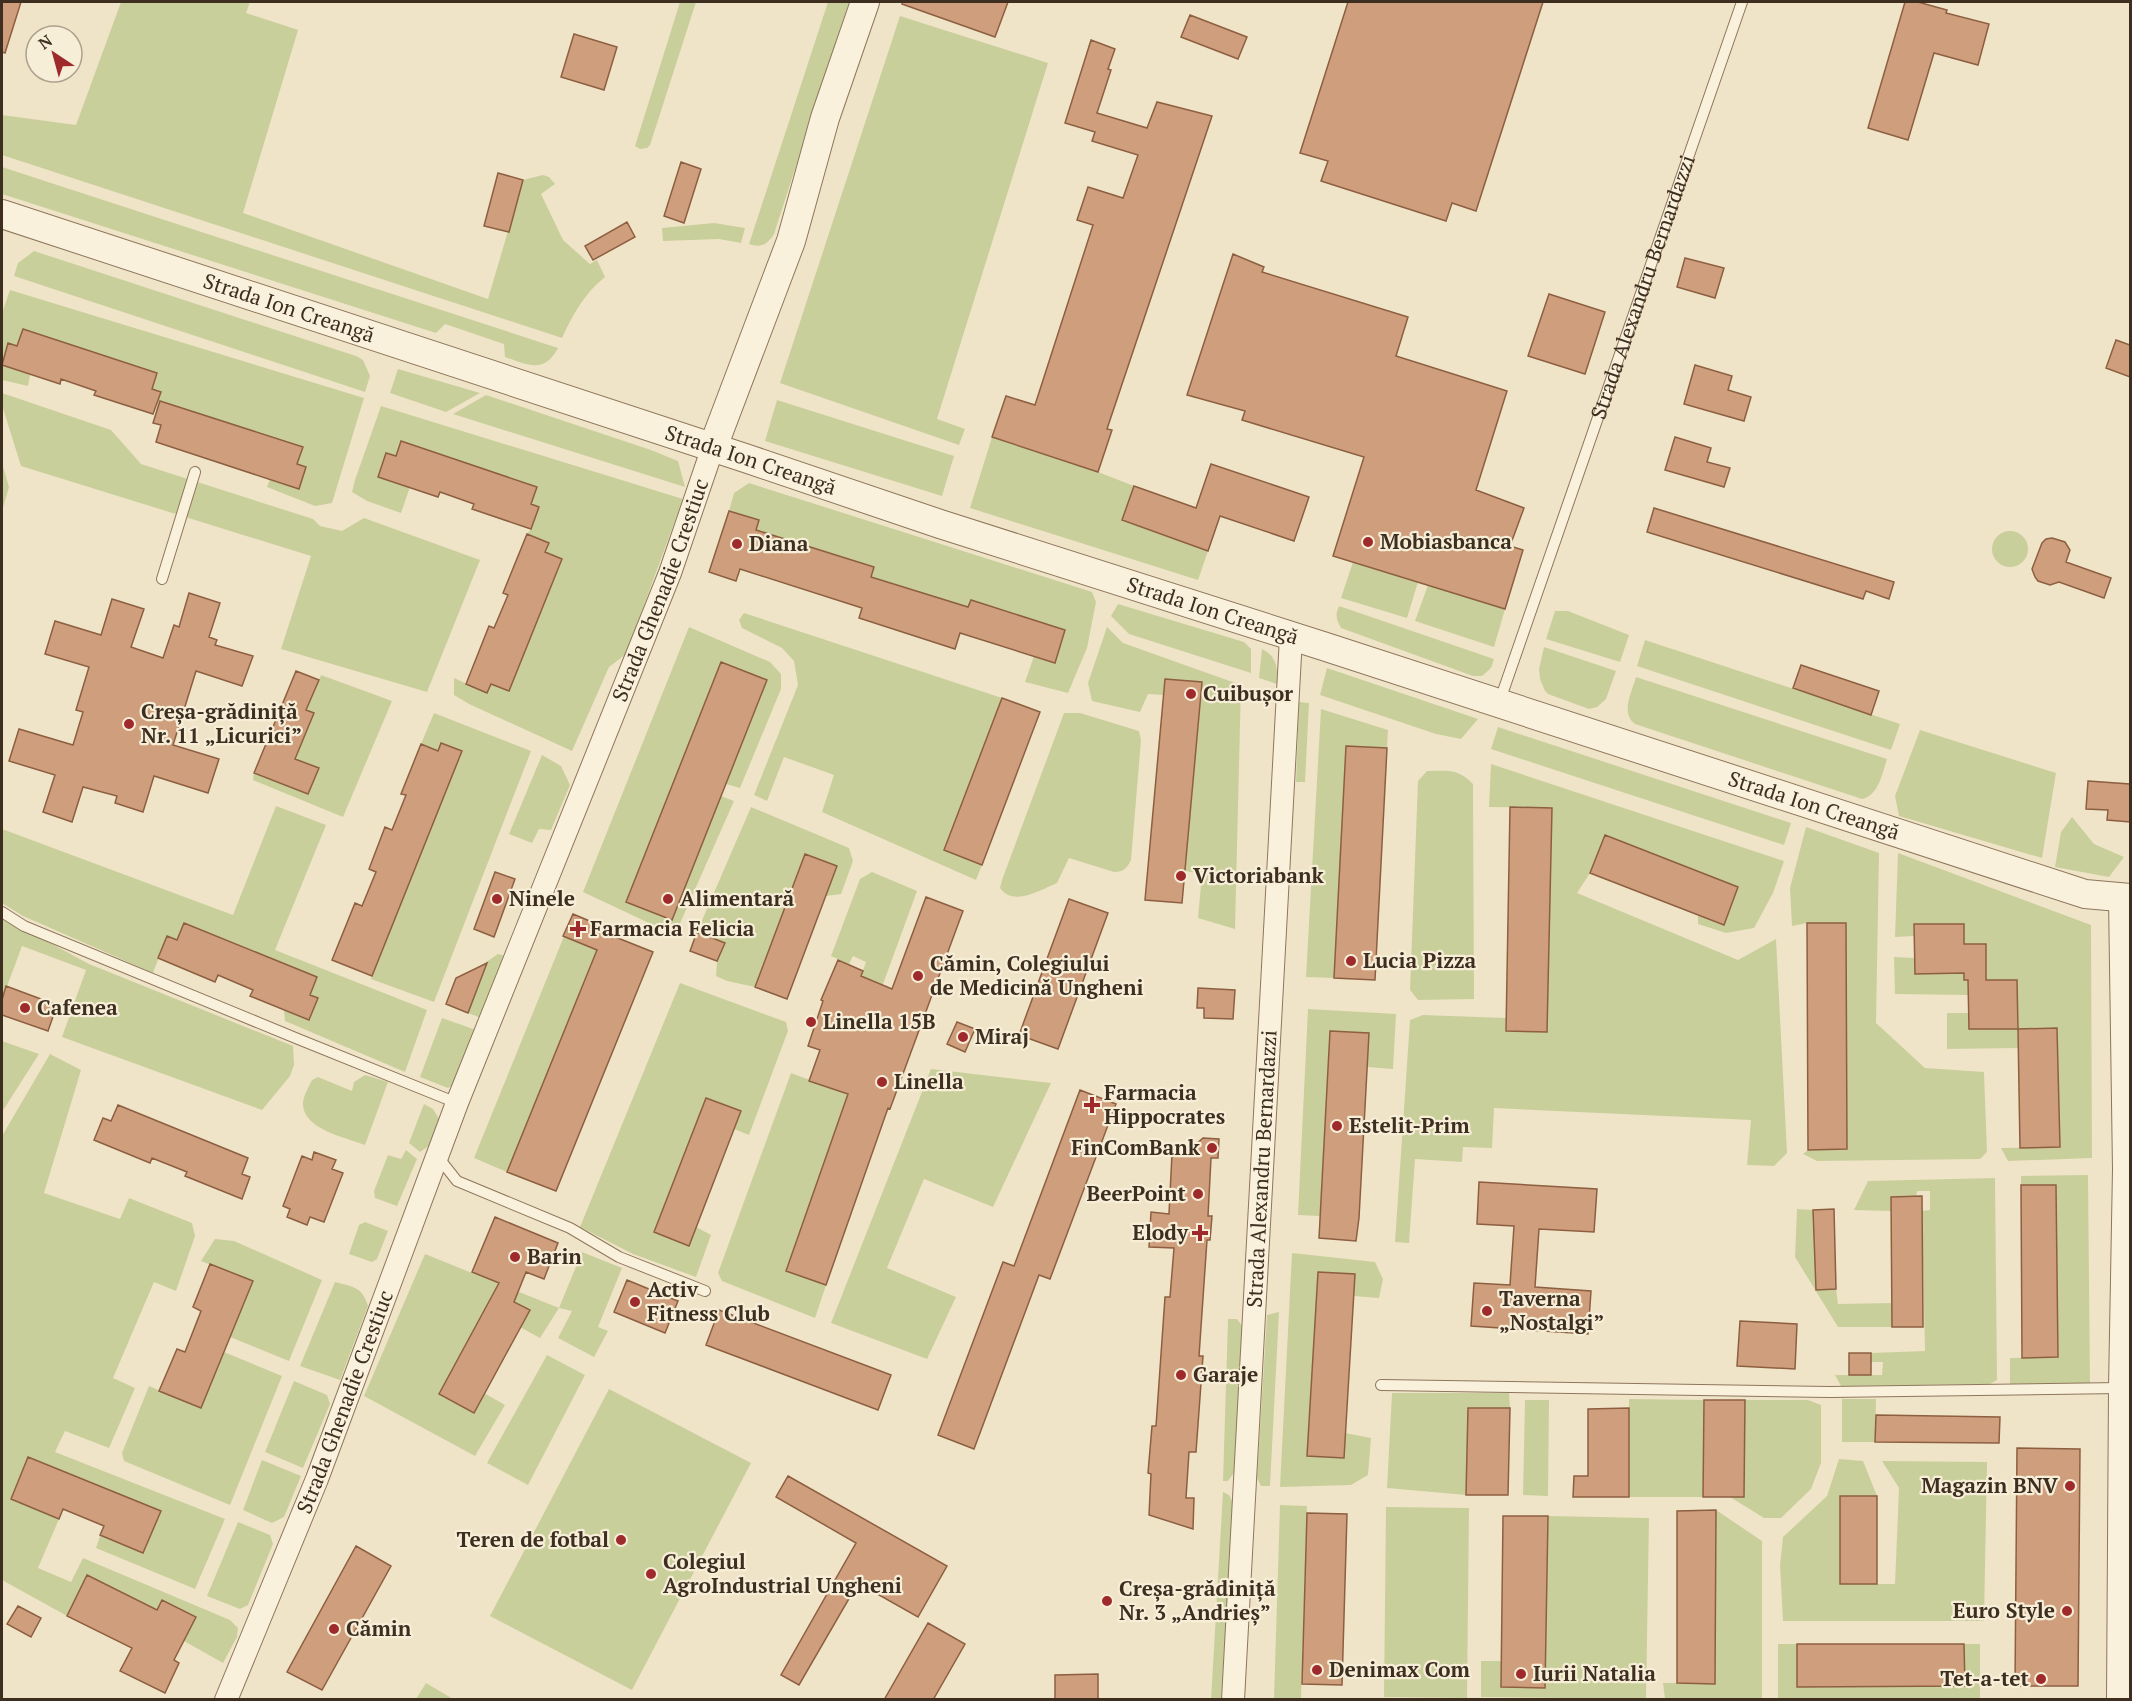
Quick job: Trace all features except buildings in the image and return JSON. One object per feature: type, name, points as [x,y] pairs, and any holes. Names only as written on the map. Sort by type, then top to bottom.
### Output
[{"type":"street","name":"Strada Ghenadie Crestiuc","points":[[226,1700],[317,1479],[458,1103],[670,573],[713,447],[791,241],[825,118],[865,2]]},
{"type":"street","name":"Strada Ion Creangă","points":[[2,214],[713,447],[940,524],[2085,894],[2125,897]]},
{"type":"street","name":"Strada Alexandru Bernardazzi","points":[[1233,1700],[1290,637]]},
{"type":"street","points":[[2118,1700],[2125,897]]},
{"type":"lane","name":"Strada Alexandru Bernardazzi","points":[[1499,704],[1742,2]]},
{"type":"lane","points":[[162,579],[195,472]]},
{"type":"lane","points":[[2,912],[24,926],[458,1103]]},
{"type":"lane","points":[[438,1156],[457,1181],[570,1228],[619,1257],[705,1291]]},
{"type":"lane","points":[[1381,1385],[1830,1392],[2120,1388]]},
{"type":"green space","points":[[121,2],[250,2],[246,13],[298,30],[243,213],[488,299],[523,180],[543,175],[549,177],[555,184],[541,194],[563,240],[590,264],[597,260],[605,277],[580,305],[562,338],[2,155],[2,115],[76,125]]},
{"type":"green space","points":[[680,2],[696,2],[650,145],[640,149],[635,146]]},
{"type":"green space","points":[[828,2],[849,2],[774,234],[763,245],[749,244]]},
{"type":"green space","points":[[900,16],[1048,63],[937,419],[965,429],[959,445],[780,383]]},
{"type":"green space","points":[[2,167],[558,348],[547,362],[535,365],[521,363],[505,357],[504,344],[445,324],[436,333],[2,194]]},
{"type":"green space","points":[[714,223],[745,228],[741,243],[719,239],[663,241],[662,228]]},
{"type":"green space","points":[[34,251],[356,356],[363,360],[370,376],[365,392],[14,276],[18,263]]},
{"type":"green space","points":[[10,290],[364,398],[332,503],[315,506],[267,487],[270,479],[299,488],[306,467],[297,464],[302,447],[160,401],[153,423],[160,393],[152,389],[157,373],[23,329],[17,346],[8,343],[2,364],[2,313]]},
{"type":"green space","points":[[2,365],[30,375],[28,386],[2,380]]},
{"type":"green space","points":[[398,369],[480,393],[446,412],[390,393]]},
{"type":"green space","points":[[2,393],[111,430],[141,464],[313,519],[320,526],[342,531],[364,518],[480,560],[427,692],[281,649],[311,556],[21,466],[2,405]]},
{"type":"green space","points":[[486,395],[678,461],[685,487],[453,414]]},
{"type":"green space","points":[[777,400],[954,456],[942,496],[765,441]]},
{"type":"green space","points":[[381,406],[683,499],[626,654],[609,667],[572,751],[454,695],[454,678],[487,693],[491,684],[509,691],[562,559],[545,552],[549,543],[527,534],[539,507],[531,504],[537,487],[401,441],[396,456],[386,453],[410,487],[401,513],[367,501],[352,492]]},
{"type":"green space","points":[[992,437],[1134,486],[1122,521],[1208,551],[1198,580],[970,508]]},
{"type":"green space","points":[[2,463],[9,487],[2,511]]},
{"type":"green space","points":[[749,483],[1092,592],[1096,602],[1087,648],[1068,693],[1025,682],[1034,656],[1055,663],[1065,630],[971,600],[968,607],[871,577],[874,567],[780,537],[752,540],[759,520],[729,511],[734,493]]},
{"type":"green space","points":[[2010,531],[2022,537],[2028,549],[2022,561],[2010,567],[1998,561],[1992,549],[1998,537]]},
{"type":"green space","points":[[1353,562],[1418,582],[1407,618],[1341,598]]},
{"type":"green space","points":[[1428,585],[1505,609],[1494,647],[1415,621]]},
{"type":"green space","points":[[1118,604],[1244,642],[1251,649],[1251,673],[1129,634],[1111,616]]},
{"type":"green space","points":[[1339,606],[1494,659],[1491,668],[1482,676],[1473,676],[1341,628],[1337,617]]},
{"type":"green space","points":[[1555,611],[1568,611],[1629,635],[1620,662],[1546,639]]},
{"type":"green space","points":[[744,613],[1002,698],[944,850],[982,865],[976,880],[822,812],[834,775],[784,757],[767,801],[754,795],[798,685],[794,661],[782,648],[742,628],[739,620]]},
{"type":"green space","points":[[689,627],[770,662],[781,674],[781,689],[740,788],[726,784],[767,680],[721,662],[626,902],[672,920],[721,796],[734,801],[678,928],[666,931],[583,892]]},
{"type":"green space","points":[[1107,627],[1123,643],[1241,685],[1235,929],[1198,918],[1202,874],[1185,871],[1202,682],[1165,679],[1163,695],[1148,694],[1140,712],[1092,701],[1088,683]]},
{"type":"green space","points":[[1645,640],[1900,724],[1891,750],[1637,666]]},
{"type":"green space","points":[[1544,647],[1616,671],[1606,699],[1597,707],[1589,709],[1548,694],[1540,679],[1539,669]]},
{"type":"green space","points":[[1262,649],[1274,659],[1277,684],[1259,678]]},
{"type":"green space","points":[[1327,668],[1478,719],[1461,739],[1436,734],[1320,695]]},
{"type":"green space","points":[[321,675],[392,701],[343,817],[253,780],[254,773],[308,794],[319,768],[295,759],[313,713],[306,710]]},
{"type":"green space","points":[[1636,677],[1887,759],[1879,783],[1868,797],[1862,799],[1635,724],[1628,714],[1628,708]]},
{"type":"green space","points":[[1299,702],[1309,703],[1305,782],[1296,782]]},
{"type":"green space","points":[[1321,709],[1388,730],[1387,748],[1346,746],[1334,978],[1306,977]]},
{"type":"green space","points":[[434,713],[531,751],[434,1002],[371,979],[461,751],[442,743],[438,751],[421,744]]},
{"type":"green space","points":[[1064,713],[1080,713],[1139,731],[1141,740],[1131,860],[1125,869],[1114,872],[1069,858],[1057,883],[1035,893],[1020,897],[1012,896],[1000,888],[1002,880]]},
{"type":"green space","points":[[1498,727],[1791,823],[1784,845],[1491,749]]},
{"type":"green space","points":[[1920,730],[2056,773],[2042,858],[1899,816],[1895,796]]},
{"type":"green space","points":[[542,755],[561,766],[570,785],[551,830],[539,829],[532,843],[509,834]]},
{"type":"green space","points":[[1491,764],[1784,861],[1773,893],[1754,928],[1726,933],[1698,924],[1698,915],[1724,925],[1738,887],[1605,835],[1590,873],[1577,893],[1738,960],[1776,939],[1787,1153],[1774,1166],[1747,1165],[1751,1120],[1494,1108],[1492,1148],[1463,1147],[1462,1162],[1415,1159],[1409,1243],[1395,1242],[1410,1020],[1423,1015],[1506,1018],[1506,1031],[1547,1031],[1552,808],[1489,807]]},
{"type":"green space","points":[[1427,771],[1457,773],[1473,784],[1474,999],[1418,1000],[1410,990],[1418,781]]},
{"type":"green space","points":[[276,806],[326,825],[275,950],[427,1010],[405,1072],[285,1021],[284,1010],[310,1020],[318,998],[310,995],[317,977],[184,924],[177,940],[167,936],[153,973],[23,916],[2,903],[2,829],[233,915]]},
{"type":"green space","points":[[751,807],[849,848],[853,861],[841,894],[826,896],[837,866],[805,855],[755,987],[727,981],[716,976],[717,961],[724,943],[697,932]]},
{"type":"green space","points":[[2072,817],[2094,844],[2124,857],[2109,877],[2055,867],[2061,832]]},
{"type":"green space","points":[[1806,827],[1879,853],[1876,1023],[1925,1068],[1984,1072],[1987,1152],[1980,1159],[1817,1161],[1803,1154],[1808,1150],[1847,1149],[1846,924],[1807,923],[1792,926],[1790,888]]},
{"type":"green space","points":[[1898,853],[2091,925],[2092,1158],[2008,1161],[2001,1148],[2060,1147],[2057,1028],[2018,1029],[2017,980],[1986,980],[1986,944],[1964,944],[1964,924],[1915,924],[1915,936],[1895,937]]},
{"type":"green space","points":[[872,872],[917,891],[867,1028],[861,976],[866,962],[853,956],[849,964],[831,956],[860,879]]},
{"type":"green space","points":[[573,914],[606,927],[507,1172],[474,1158]]},
{"type":"green space","points":[[2,917],[89,964],[293,1046],[294,1065],[290,1076],[262,1110],[62,1037],[86,970],[22,946],[2,1000]]},
{"type":"green space","points":[[498,954],[506,956],[481,1018],[468,1013],[484,972],[476,969]]},
{"type":"green space","points":[[1894,957],[1915,958],[1915,974],[1964,973],[1964,980],[1969,980],[1968,995],[1895,994]]},
{"type":"green space","points":[[680,983],[786,1022],[788,1031],[749,1135],[734,1129],[741,1111],[706,1098],[654,1232],[689,1245],[696,1227],[711,1235],[696,1277],[633,1254],[580,1227]]},
{"type":"green space","points":[[1308,1009],[1396,1014],[1393,1069],[1367,1067],[1369,1033],[1330,1031],[1320,1216],[1298,1215]]},
{"type":"green space","points":[[1947,1013],[1969,1013],[1969,1029],[2018,1029],[2019,1048],[1947,1049]]},
{"type":"green space","points":[[442,1018],[476,1030],[456,1083],[448,1088],[420,1077]]},
{"type":"green space","points":[[2,1041],[39,1054],[2,1112]]},
{"type":"green space","points":[[50,1054],[81,1070],[44,1193],[120,1219],[129,1198],[192,1223],[195,1236],[176,1291],[154,1282],[113,1378],[135,1388],[109,1448],[65,1431],[55,1452],[225,1519],[195,1589],[96,1548],[100,1536],[113,1541],[116,1535],[130,1547],[143,1553],[160,1511],[148,1505],[145,1511],[28,1458],[11,1499],[29,1507],[32,1502],[47,1508],[46,1514],[59,1519],[38,1568],[71,1582],[83,1558],[230,1620],[238,1628],[237,1637],[223,1663],[184,1641],[195,1617],[162,1600],[157,1610],[87,1576],[67,1616],[2,1580],[2,1136]]},
{"type":"green space","points":[[931,1069],[1051,1083],[993,1207],[924,1179],[887,1268],[956,1297],[927,1359],[831,1323]]},
{"type":"green space","points":[[791,1073],[848,1094],[786,1270],[826,1285],[815,1318],[722,1281],[718,1273]]},
{"type":"green space","points":[[365,1075],[388,1082],[365,1145],[325,1131],[309,1119],[304,1111],[303,1102],[312,1080],[318,1077],[352,1091],[354,1082]]},
{"type":"green space","points":[[424,1104],[433,1109],[441,1122],[433,1143],[420,1152],[409,1143]]},
{"type":"green space","points":[[406,1150],[417,1159],[397,1206],[375,1198],[374,1191],[388,1155],[401,1159]]},
{"type":"green space","points":[[2088,1175],[2090,1383],[2010,1384],[2010,1358],[2058,1357],[2056,1185],[2021,1185],[2021,1176]]},
{"type":"green space","points":[[1995,1178],[1997,1380],[1990,1384],[1841,1386],[1835,1375],[1882,1375],[1883,1362],[1871,1362],[1871,1353],[1925,1351],[1922,1211],[1930,1210],[1930,1191],[1917,1191],[1916,1197],[1892,1197],[1891,1211],[1854,1210],[1868,1181]]},
{"type":"green space","points":[[1797,1209],[1813,1210],[1816,1290],[1836,1289],[1838,1304],[1892,1303],[1892,1327],[1838,1327],[1795,1257]]},
{"type":"green space","points":[[365,1222],[388,1231],[377,1259],[372,1262],[349,1254],[359,1225]]},
{"type":"green space","points":[[215,1239],[234,1241],[322,1280],[289,1361],[230,1337],[252,1281],[201,1261]]},
{"type":"green space","points":[[582,1252],[622,1268],[598,1327],[608,1331],[594,1357],[558,1338],[572,1311],[559,1308]]},
{"type":"green space","points":[[1292,1253],[1375,1262],[1383,1279],[1379,1298],[1353,1296],[1318,1272],[1307,1455],[1345,1433],[1371,1438],[1368,1475],[1351,1485],[1280,1487]]},
{"type":"green space","points":[[425,1254],[559,1308],[540,1338],[520,1327],[530,1310],[495,1291],[439,1393],[473,1412],[484,1393],[505,1405],[475,1456],[364,1396]]},
{"type":"green space","points":[[335,1282],[360,1291],[368,1306],[340,1380],[300,1366]]},
{"type":"green space","points":[[1279,1312],[1270,1486],[1261,1486],[1257,1478],[1267,1315]]},
{"type":"green space","points":[[1228,1319],[1237,1319],[1242,1326],[1234,1473],[1228,1481],[1223,1481]]},
{"type":"green space","points":[[224,1352],[282,1376],[230,1505],[124,1461],[122,1453],[149,1386],[201,1408]]},
{"type":"green space","points":[[547,1355],[585,1375],[528,1485],[487,1463]]},
{"type":"green space","points":[[294,1381],[327,1395],[330,1404],[303,1468],[265,1452]]},
{"type":"green space","name":"Teren de fotbal","points":[[609,1389],[751,1463],[632,1690],[490,1616]]},
{"type":"green space","points":[[1392,1393],[1509,1393],[1510,1408],[1468,1408],[1466,1495],[1387,1488]]},
{"type":"green space","points":[[1629,1399],[1704,1400],[1703,1497],[1629,1497]]},
{"type":"green space","points":[[1842,1399],[1876,1399],[1875,1442],[1842,1442]]},
{"type":"green space","points":[[1525,1400],[1549,1400],[1548,1496],[1523,1495]]},
{"type":"green space","points":[[1745,1400],[1808,1400],[1821,1405],[1821,1463],[1811,1489],[1781,1518],[1764,1518],[1730,1497],[1744,1497]]},
{"type":"green space","points":[[1839,1459],[1863,1461],[1877,1496],[1840,1496],[1840,1584],[1895,1584],[1899,1488],[1882,1461],[1987,1462],[1984,1621],[1783,1621],[1780,1565],[1783,1537],[1827,1496]]},
{"type":"green space","points":[[262,1460],[301,1476],[284,1517],[272,1523],[243,1510]]},
{"type":"green space","points":[[1223,1492],[1229,1495],[1233,1503],[1221,1699],[1211,1700]]},
{"type":"green space","points":[[1280,1505],[1307,1506],[1301,1699],[1274,1699]]},
{"type":"green space","points":[[1386,1507],[1469,1508],[1467,1698],[1384,1697]]},
{"type":"green space","points":[[1716,1510],[1762,1541],[1762,1699],[1665,1699],[1663,1683],[1715,1683]]},
{"type":"green space","points":[[1548,1516],[1649,1518],[1646,1699],[1481,1697],[1481,1661],[1501,1661],[1501,1687],[1545,1687]]},
{"type":"green space","points":[[238,1522],[270,1535],[273,1544],[248,1605],[240,1609],[207,1596]]},
{"type":"green space","points":[[1778,1644],[1797,1644],[1797,1687],[1964,1686],[1964,1644],[1980,1644],[1980,1699],[1778,1700]]},
{"type":"green space","points":[[426,1683],[453,1699],[416,1699]]},
{"type":"place","name":"Mobiasbanca","points":[[1368,542]]},
{"type":"place","name":"Diana","points":[[737,544]]},
{"type":"place","name":"Cuibușor","points":[[1191,694]]},
{"type":"place","name":"Creșa-grădiniță Nr. 11 „Licurici”","points":[[129,724]]},
{"type":"place","name":"Victoriabank","points":[[1181,876]]},
{"type":"place","name":"Ninele","points":[[497,899]]},
{"type":"place","name":"Alimentară","points":[[668,899]]},
{"type":"place","name":"Farmacia Felicia","points":[[578,929]]},
{"type":"place","name":"Lucia Pizza","points":[[1351,961]]},
{"type":"place","name":"Cămin, Colegiului de Medicină Ungheni","points":[[918,976]]},
{"type":"place","name":"Cafenea","points":[[25,1008]]},
{"type":"place","name":"Linella 15B","points":[[811,1022]]},
{"type":"place","name":"Miraj","points":[[963,1037]]},
{"type":"place","name":"Linella","points":[[882,1082]]},
{"type":"place","name":"Farmacia Hippocrates","points":[[1092,1105]]},
{"type":"place","name":"Estelit-Prim","points":[[1337,1126]]},
{"type":"place","name":"FinComBank","points":[[1212,1148]]},
{"type":"place","name":"BeerPoint","points":[[1198,1194]]},
{"type":"place","name":"Elody","points":[[1200,1233]]},
{"type":"place","name":"Barin","points":[[515,1257]]},
{"type":"place","name":"Activ Fitness Club","points":[[635,1302]]},
{"type":"place","name":"Taverna „Nostalgi”","points":[[1487,1311]]},
{"type":"place","name":"Garaje","points":[[1181,1375]]},
{"type":"place","name":"Magazin BNV","points":[[2070,1486]]},
{"type":"place","name":"Teren de fotbal","points":[[621,1540]]},
{"type":"place","name":"Colegiul AgroIndustrial Ungheni","points":[[651,1574]]},
{"type":"place","name":"Creșa-grădiniță Nr. 3 „Andrieș”","points":[[1107,1601]]},
{"type":"place","name":"Euro Style","points":[[2067,1611]]},
{"type":"place","name":"Cămin","points":[[334,1629]]},
{"type":"place","name":"Denimax Com","points":[[1317,1670]]},
{"type":"place","name":"Iurii Natalia","points":[[1521,1674]]},
{"type":"place","name":"Tet-a-tet","points":[[2041,1679]]}]
